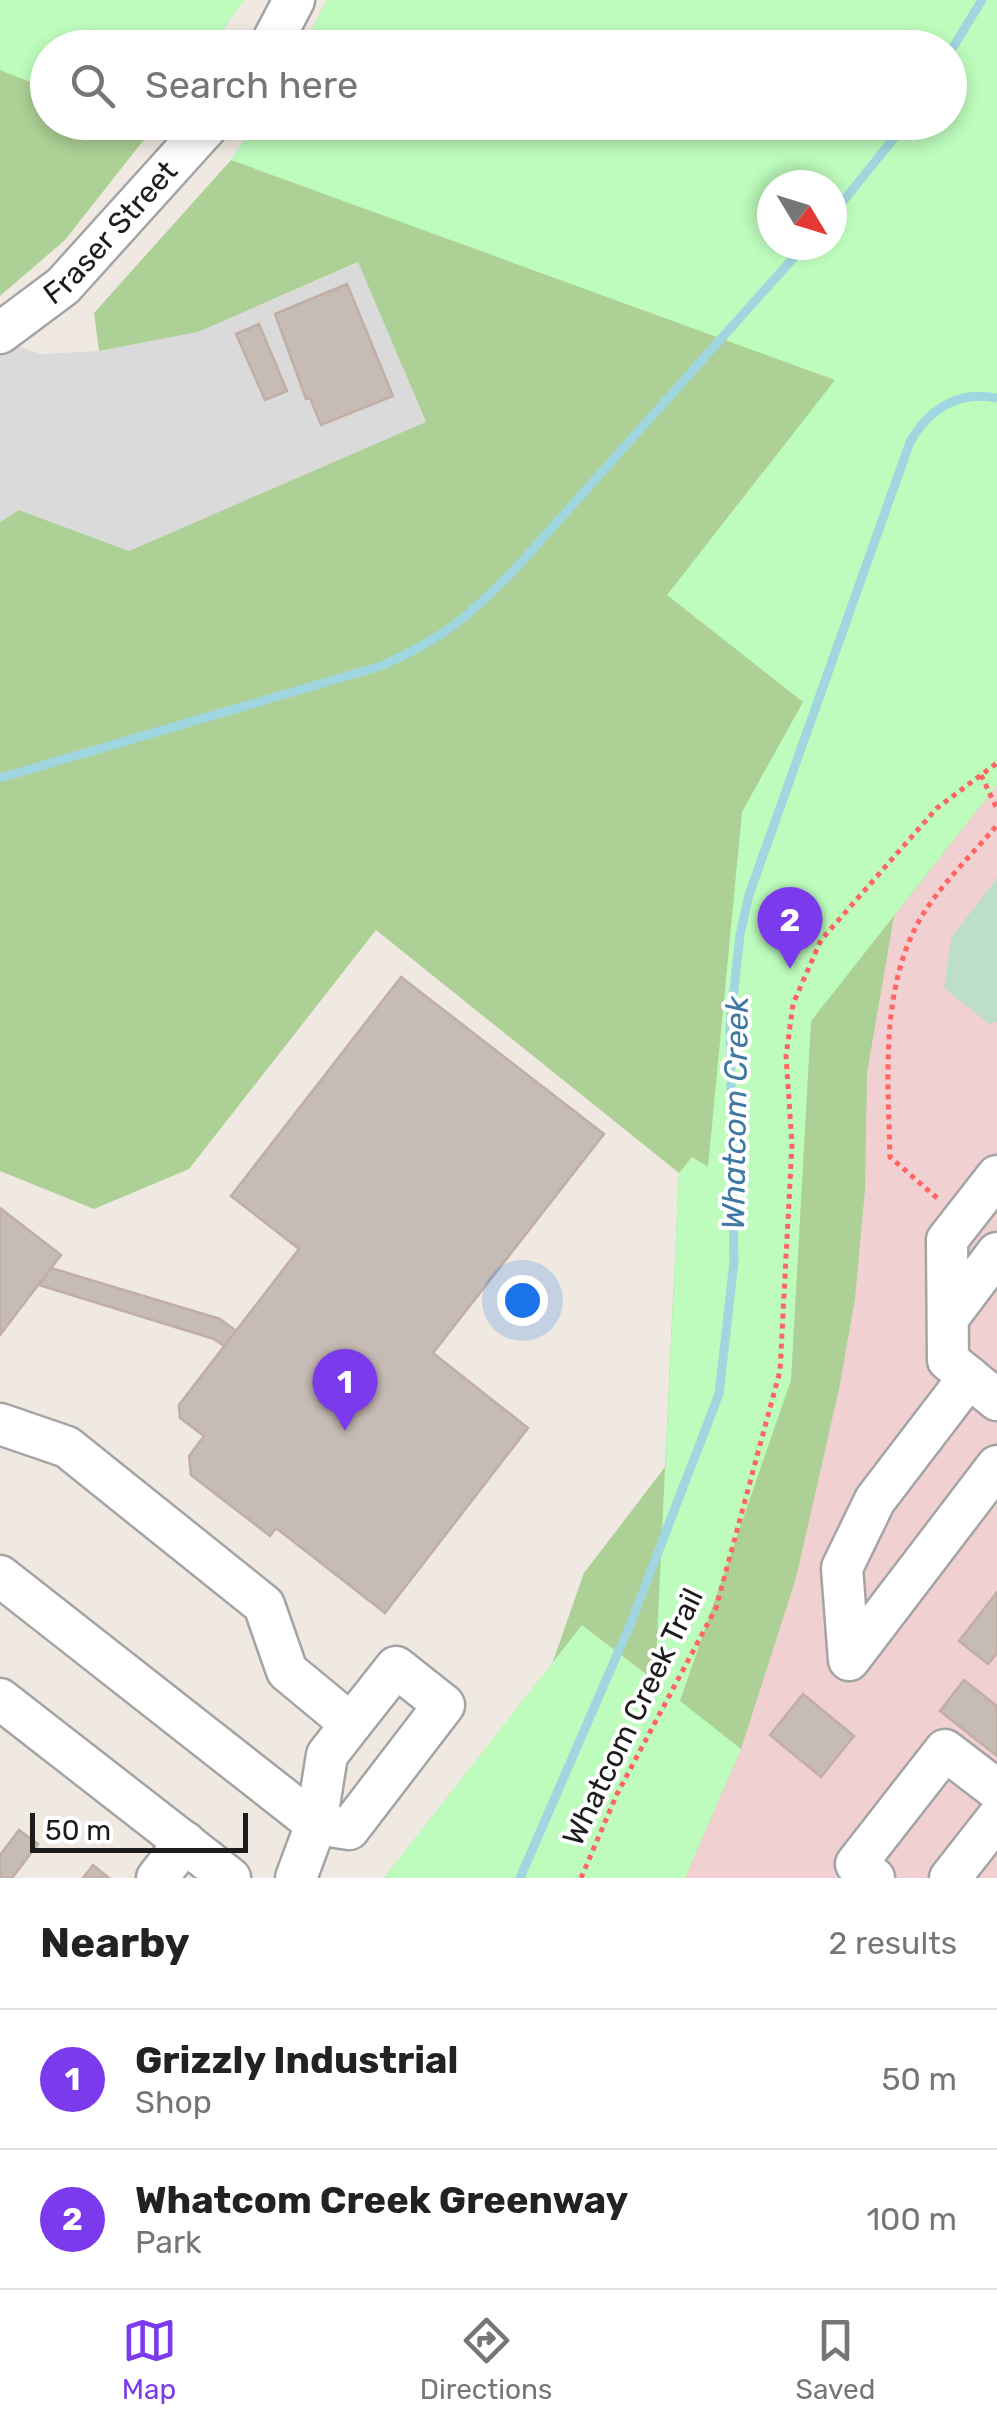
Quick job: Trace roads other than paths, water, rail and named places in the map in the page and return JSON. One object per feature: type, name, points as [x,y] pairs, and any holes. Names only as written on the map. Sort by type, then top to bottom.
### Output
[{"type":"street","points":[[278,30],[294,0]]},
{"type":"street","name":"Fraser Street","points":[[0,334],[64,286],[195,140]]},
{"type":"street","points":[[997,1176],[947,1240],[948,1360],[990,1394],[875,1500],[842,1568],[849,1660],[997,1466]]},
{"type":"street","points":[[948,1318],[997,1253]]},
{"type":"street","points":[[0,1424],[68,1447],[264,1605],[287,1671],[351,1724]]},
{"type":"street","points":[[0,1576],[316,1824],[349,1829],[444,1705],[396,1667],[327,1755],[316,1824],[296,1878]]},
{"type":"street","points":[[0,1699],[230,1878]]},
{"type":"street","points":[[858,1873],[945,1750],[997,1790]]},
{"type":"street","points":[[950,1878],[997,1818]]},
{"type":"street","points":[[156,1878],[184,1842]]},
{"type":"waterway","points":[[964,30],[982,0]]},
{"type":"waterway","points":[[847,196],[892,140]]},
{"type":"waterway","points":[[0,778],[381,666],[439,636],[516,568],[792,260]]},
{"type":"waterway","name":"Whatcom Creek","points":[[520,1878],[630,1625],[719,1394],[734,1262],[730,1025],[740,935],[749,895],[910,442],[926,420],[946,405],[970,397],[997,398]]},
{"type":"place","name":"Whatcom Creek Greenway","points":[[790,969]]},
{"type":"place","name":"Grizzly Industrial","points":[[345,1431]]}]
